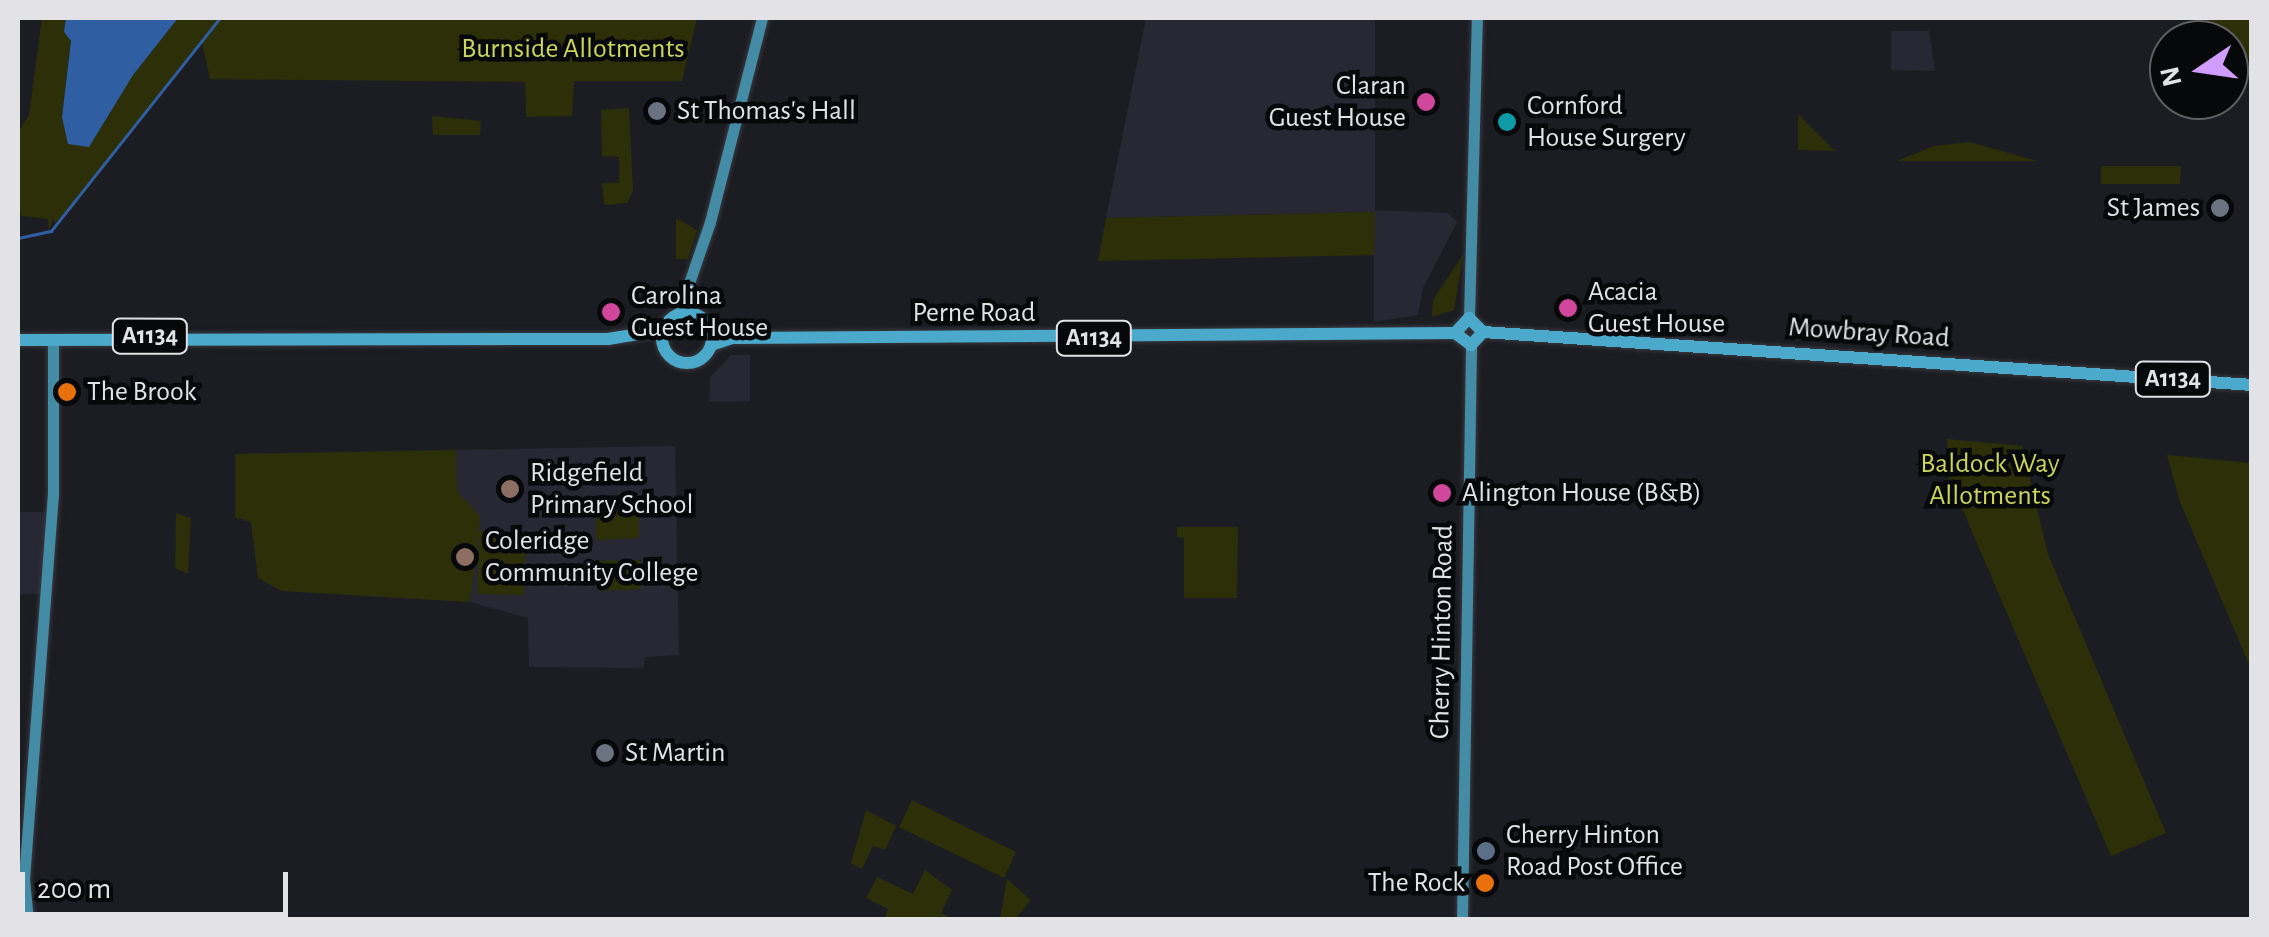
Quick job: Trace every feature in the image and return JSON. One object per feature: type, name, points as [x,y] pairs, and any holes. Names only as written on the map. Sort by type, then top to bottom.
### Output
[{"type":"main road","name":"Perne Road","points":[[632,339],[663,330],[685,314],[711,338],[1455,332]]},
{"type":"main road","points":[[1469,318],[1482,332],[1472,345],[1455,332],[1469,318]]},
{"type":"main road","points":[[663,330],[663,346]]},
{"type":"main road","name":"Mowbray Road","points":[[1482,332],[2252,386]]},
{"type":"main road","name":"Perne Road","points":[[53,341],[171,335],[632,339],[663,346],[672,358],[687,363],[711,338]]},
{"type":"main road","name":"A1134","points":[[18,340],[53,341]]},
{"type":"street","points":[[685,314],[686,282],[710,222],[762,18]]},
{"type":"street","points":[[1469,318],[1477,18]]},
{"type":"street","points":[[28,920],[24,879],[53,496],[53,341]]},
{"type":"street","name":"Cherry Hinton Road","points":[[1462,920],[1472,345]]},
{"type":"shaded area","points":[[1146,18],[1375,18],[1375,210],[1448,213],[1457,222],[1423,288],[1418,315],[1374,322],[1374,212],[1106,218]]},
{"type":"shaded area","points":[[1891,31],[1929,31],[1935,71],[1891,70]]},
{"type":"shaded area","points":[[731,355],[750,355],[750,401],[709,402],[710,378]]},
{"type":"shaded area","name":"Coleridge Community College","points":[[675,446],[679,655],[645,657],[643,668],[529,667],[528,618],[470,602],[282,591],[258,578],[251,522],[235,517],[235,454]]},
{"type":"shaded area","points":[[18,512],[46,512],[40,594],[18,594]]},
{"type":"green space","name":"Burnside Allotments","points":[[42,18],[66,18],[71,41],[62,117],[133,74],[178,18],[697,18],[682,81],[574,81],[572,116],[526,117],[525,82],[210,79],[202,42],[73,207],[55,223],[53,218],[49,231],[48,219],[21,216],[18,200],[18,132],[29,115]]},
{"type":"green space","points":[[2251,18],[2251,57],[2249,20],[2207,20]]},
{"type":"green space","points":[[629,108],[633,191],[627,203],[604,205],[602,183],[619,183],[619,157],[602,156],[601,110]]},
{"type":"green space","points":[[1798,114],[1835,151],[1798,150]]},
{"type":"green space","points":[[432,116],[481,121],[480,135],[433,135]]},
{"type":"green space","points":[[1970,142],[2037,161],[1897,161],[1934,146]]},
{"type":"green space","points":[[2101,166],[2181,166],[2180,184],[2101,184]]},
{"type":"green space","points":[[1375,212],[1374,255],[1098,261],[1106,218]]},
{"type":"green space","points":[[676,218],[697,230],[688,259],[676,259]]},
{"type":"green space","points":[[1463,255],[1454,310],[1432,317],[1433,300]]},
{"type":"green space","name":"Baldock Way Allotments","points":[[1947,439],[2022,446],[2048,554],[2166,833],[2111,856],[1947,473]]},
{"type":"green space","points":[[456,450],[457,491],[480,516],[479,531],[526,533],[524,595],[477,594],[479,535],[470,602],[282,591],[258,578],[251,522],[235,517],[235,454]]},
{"type":"green space","points":[[2167,455],[2251,463],[2251,669],[2180,502]]},
{"type":"green space","points":[[639,509],[639,538],[596,540],[596,512]]},
{"type":"green space","points":[[176,513],[191,518],[188,574],[175,568]]},
{"type":"green space","points":[[1177,527],[1238,527],[1237,598],[1184,598],[1184,538],[1177,537]]},
{"type":"green space","points":[[640,560],[641,589],[598,591],[597,561]]},
{"type":"green space","points":[[912,800],[1016,852],[1004,878],[899,827]]},
{"type":"green space","points":[[866,810],[896,826],[885,850],[873,846],[862,869],[851,863]]},
{"type":"green space","points":[[925,870],[952,890],[941,913],[953,919],[884,919],[888,909],[866,898],[877,877],[913,894]]},
{"type":"green space","points":[[1007,879],[1031,900],[1015,919],[1000,919]]},
{"type":"water","points":[[66,18],[178,18],[133,75],[89,147],[68,144],[62,117],[71,41],[64,32]]},
{"type":"waterway","points":[[18,238],[51,231],[220,18]]},
{"type":"place","name":"Claran Guest House","points":[[1426,102]]},
{"type":"place","name":"St Thomas's Hall","points":[[657,111]]},
{"type":"place","name":"Cornford House Surgery","points":[[1507,122]]},
{"type":"place","name":"St James","points":[[2220,208]]},
{"type":"place","name":"Acacia Guest House","points":[[1568,308]]},
{"type":"place","name":"Carolina Guest House","points":[[611,312]]},
{"type":"place","name":"The Brook","points":[[67,392]]},
{"type":"place","name":"Ridgefield Primary School","points":[[510,489]]},
{"type":"place","name":"Alington House (B&B)","points":[[1442,493]]},
{"type":"place","name":"Coleridge Community College","points":[[465,557]]},
{"type":"place","name":"St Martin","points":[[605,753]]},
{"type":"place","name":"Cherry Hinton Road Post Office","points":[[1486,851]]},
{"type":"place","name":"The Rock","points":[[1485,883]]}]
